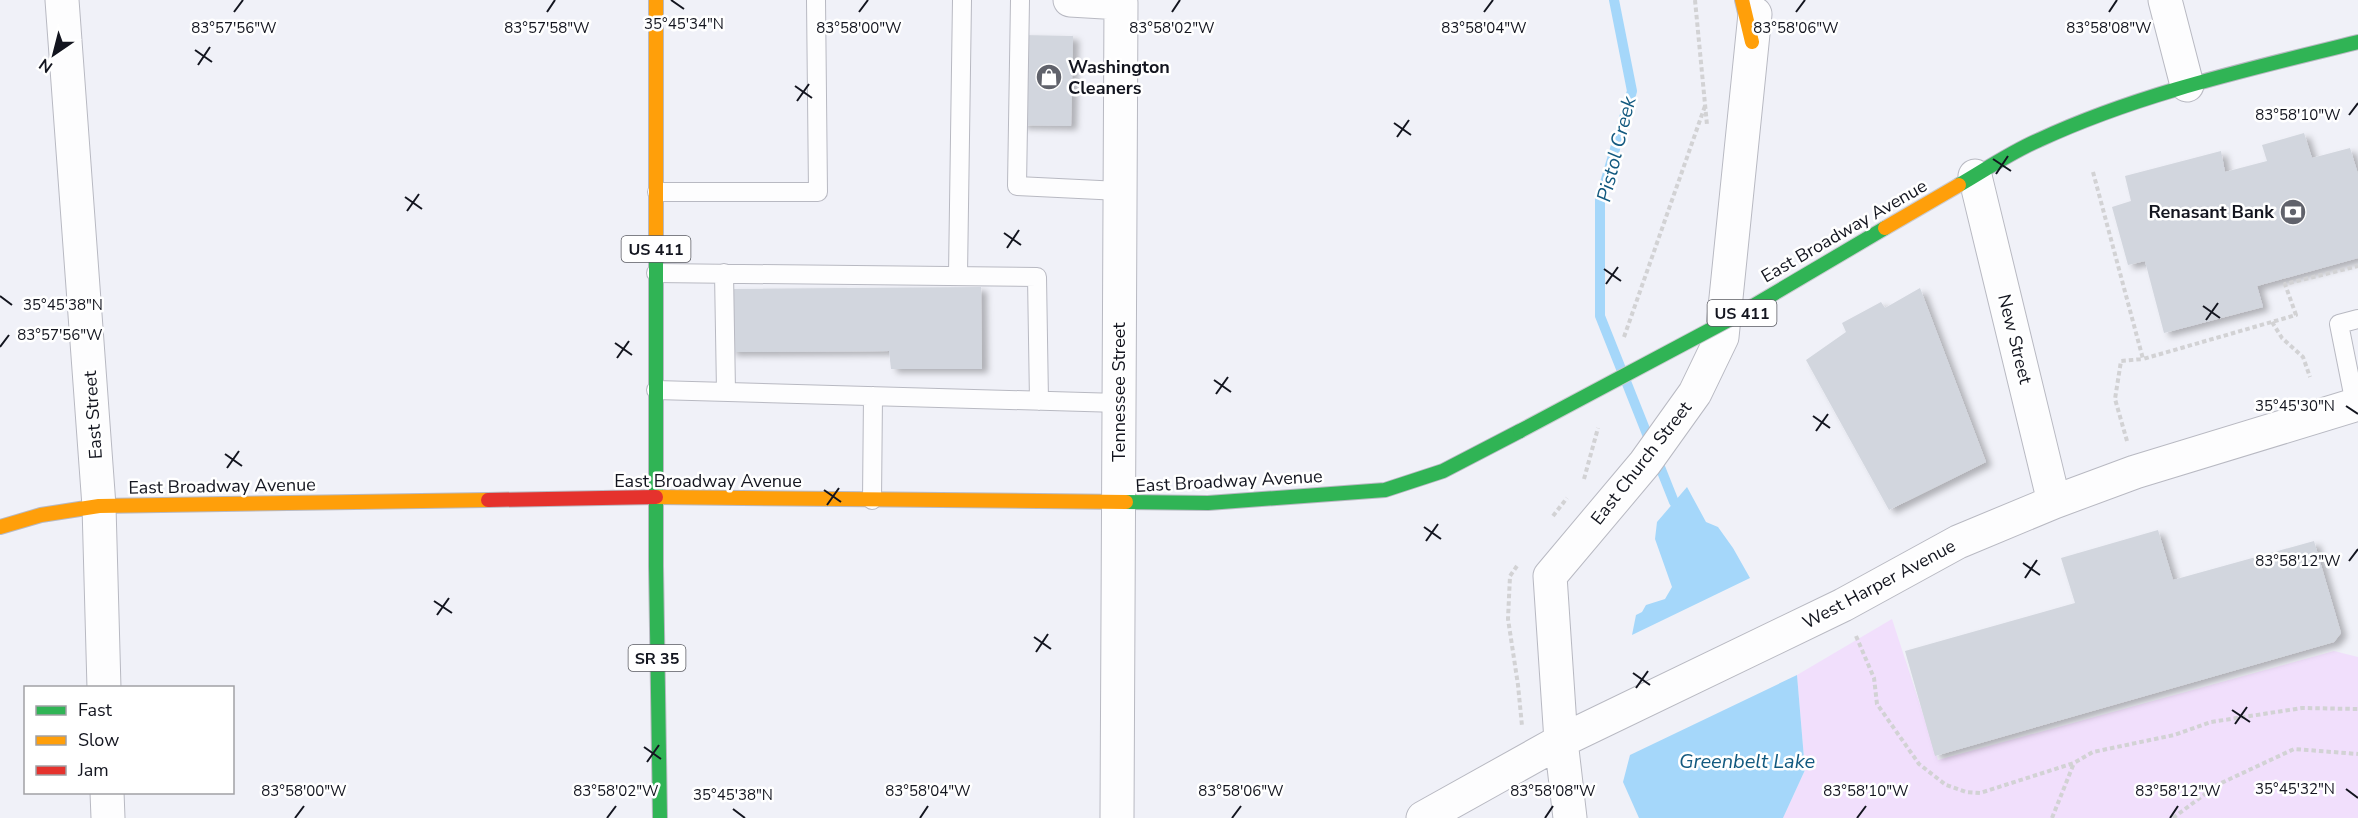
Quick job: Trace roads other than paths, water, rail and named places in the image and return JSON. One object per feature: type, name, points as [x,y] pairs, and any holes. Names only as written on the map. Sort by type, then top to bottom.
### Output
[{"type":"main road","name":"US 411","points":[[656,0],[656,497]]},
{"type":"main road","points":[[1742,0],[1752,42]]},
{"type":"main road","name":"East Broadway Avenue","points":[[0,527],[41,515],[99,507],[656,497],[1208,503],[1385,490],[1443,471],[1520,432],[1736,316],[2006,156],[2041,139],[2187,85],[2358,42]]},
{"type":"main road","name":"SR 35","points":[[656,497],[660,818]]},
{"type":"street","name":"East Street","points":[[62,0],[99,507],[104,686]]},
{"type":"street","name":"Tennessee Street","points":[[1070,0],[1121,3],[1117,818]]},
{"type":"street","name":"East Church Street","points":[[1570,818],[1561,741],[1550,576],[1645,464],[1695,393],[1722,337],[1756,0]]},
{"type":"street","points":[[2165,0],[2187,85]]},
{"type":"street","name":"New Street","points":[[1967,180],[2054,502]]},
{"type":"street","name":"West Harper Avenue","points":[[1423,818],[1561,741],[1843,605],[1958,542],[2135,471],[2356,404]]},
{"type":"street","points":[[107,794],[108,818]]},
{"type":"lane","points":[[657,192],[818,192],[816,0]]},
{"type":"lane","points":[[958,275],[962,0]]},
{"type":"lane","points":[[1020,0],[1017,186],[1120,191]]},
{"type":"lane","points":[[656,273],[1037,277],[1039,401]]},
{"type":"lane","points":[[724,273],[726,391]]},
{"type":"lane","points":[[2356,404],[2339,324],[2358,319]]},
{"type":"lane","points":[[656,390],[1119,403]]},
{"type":"lane","points":[[872,500],[873,396]]},
{"type":"water","points":[[1687,487],[1706,522],[1718,527],[1750,578],[1632,635],[1636,615],[1642,612],[1646,605],[1665,599],[1672,587],[1655,539],[1657,522]]},
{"type":"water","name":"Greenbelt Lake","points":[[1797,675],[1805,770],[1783,818],[1639,818],[1623,782],[1630,755]]},
{"type":"waterway","name":"Pistol Creek","points":[[1614,0],[1632,91],[1600,200],[1600,316],[1674,502]]},
{"type":"place","name":"Washington Cleaners","points":[[1049,77]]},
{"type":"place","name":"Renasant Bank","points":[[2293,212]]}]
